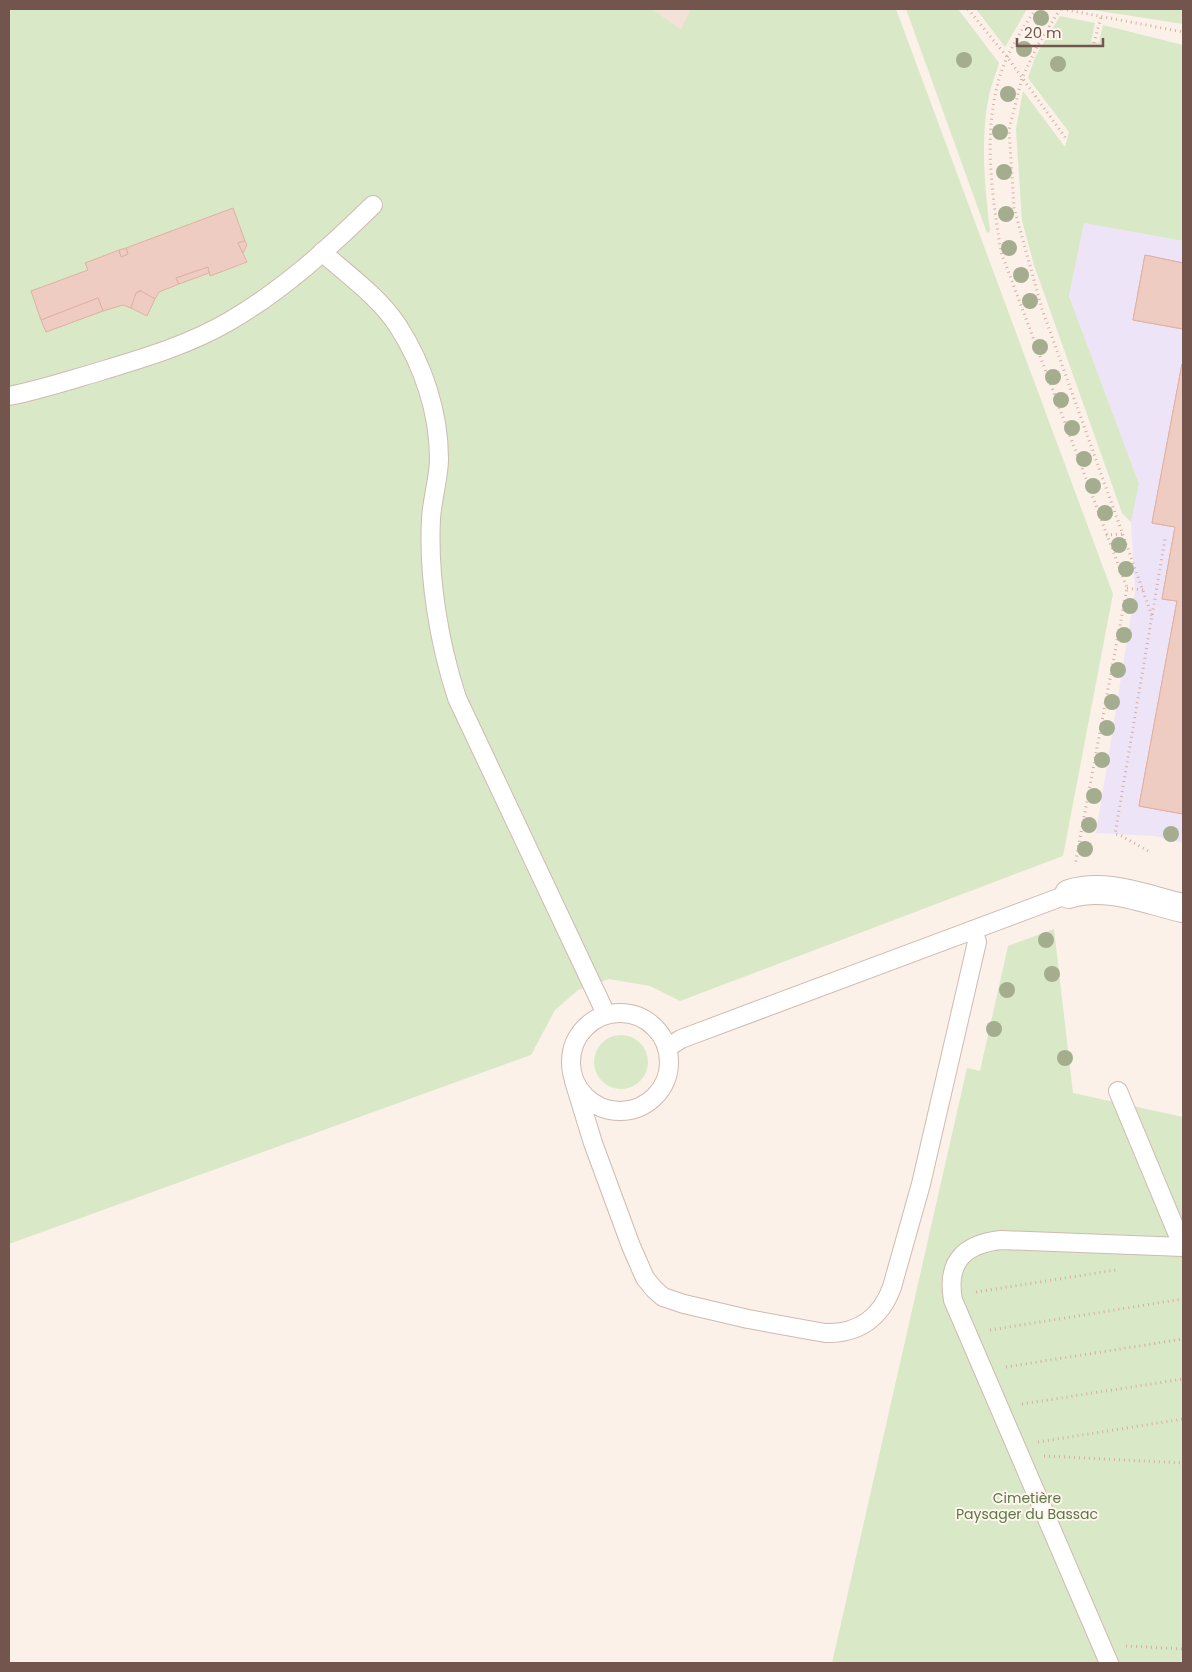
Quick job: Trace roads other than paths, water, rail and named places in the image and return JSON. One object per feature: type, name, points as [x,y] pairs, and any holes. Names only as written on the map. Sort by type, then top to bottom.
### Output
[{"type":"street","points":[[1069,894],[1082,890],[1106,890],[1183,908]]},
{"type":"lane","points":[[9,396],[34,391],[157,354],[228,322],[265,298],[322,252],[373,205]]},
{"type":"lane","points":[[322,252],[368,293],[397,326],[411,350],[432,399],[440,461],[431,520],[434,590],[447,667],[457,698],[606,1014]]},
{"type":"lane","points":[[667,1048],[681,1039],[1069,894]]},
{"type":"lane","points":[[574,1081],[582,1094],[595,1105],[612,1111],[628,1111],[644,1105],[658,1094],[666,1079],[669,1062],[667,1048],[659,1032],[648,1020],[633,1014],[618,1012],[606,1014],[588,1023],[578,1035],[572,1050],[570,1066],[574,1081],[593,1143],[631,1246],[639,1267],[654,1289],[663,1297],[684,1304],[790,1328],[838,1334],[852,1329],[879,1313],[886,1303],[892,1287],[921,1184],[977,942],[973,930]]},
{"type":"lane","points":[[1109,1663],[967,1334],[952,1296],[952,1275],[962,1255],[968,1248],[987,1241],[1183,1247],[1118,1092]]},
{"type":"park label","name":"Cimetière Paysager du Bassac","points":[[1027,1506]]}]
